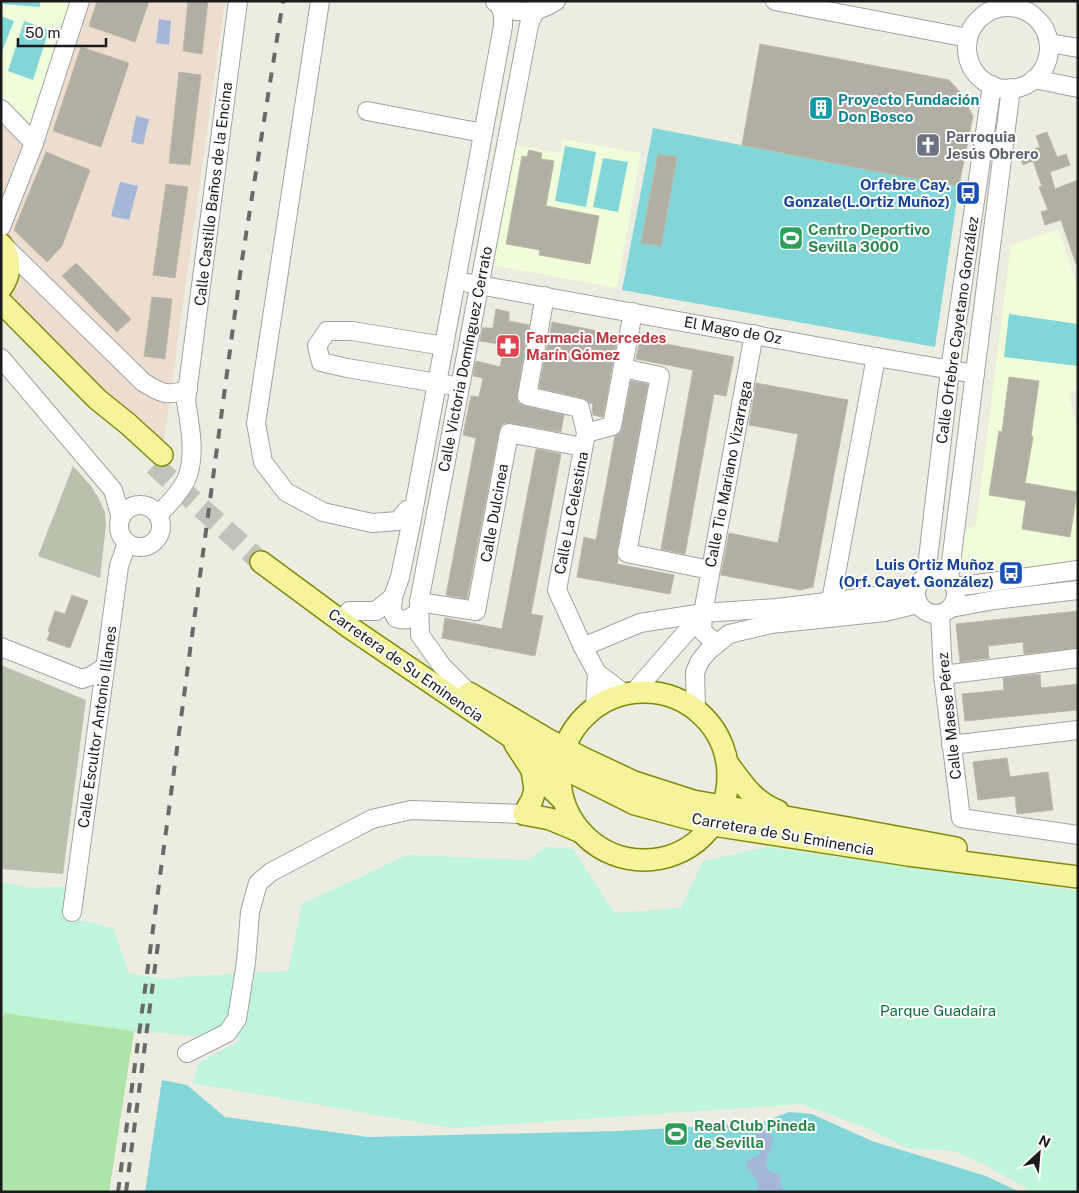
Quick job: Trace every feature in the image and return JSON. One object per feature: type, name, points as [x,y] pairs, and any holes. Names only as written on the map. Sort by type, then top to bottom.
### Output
[{"type":"main road","points":[[1,243],[6,250],[9,264],[7,278],[1,288]]},
{"type":"main road","points":[[1,302],[97,399],[128,424],[158,460]]},
{"type":"main road","name":"Carretera de Su Eminencia","points":[[564,758],[349,611],[264,556],[349,627],[539,756],[564,758],[583,758],[634,782],[692,801],[744,830],[908,855],[1078,876]]},
{"type":"main road","points":[[689,848],[707,833],[728,789],[728,764],[722,744],[712,725],[696,710],[677,698],[656,692],[629,693],[614,697],[595,706],[580,720],[569,736],[559,777],[563,800],[570,816],[581,832],[599,847],[620,857],[644,860],[667,857],[744,830]]},
{"type":"main road","points":[[509,735],[532,770],[563,800]]},
{"type":"main road","points":[[728,764],[754,798],[768,808],[799,820]]},
{"type":"main road","points":[[524,814],[535,790],[532,770]]},
{"type":"main road","points":[[524,814],[542,810],[563,800]]},
{"type":"main road","points":[[524,814],[550,819],[581,832]]},
{"type":"main road","name":"Carretera de Su Eminencia","points":[[717,815],[799,820],[848,828],[1018,859],[1078,876]]},
{"type":"street","points":[[1,227],[34,143],[80,1]]},
{"type":"street","name":"Calle Castillo Baños de la Encina","points":[[158,515],[187,480],[192,456],[186,401],[238,1]]},
{"type":"street","points":[[320,1],[256,423],[263,462],[286,492],[323,512],[372,523],[398,521],[407,510]]},
{"type":"street","points":[[497,3],[514,11],[522,12],[536,11],[556,1]]},
{"type":"street","points":[[775,1],[842,7],[968,38]]},
{"type":"street","name":"Calle Victoria Domínguez Cerrato","points":[[393,597],[400,577],[411,524],[503,26],[503,14],[497,3]]},
{"type":"street","points":[[1004,4],[1015,7],[1026,6],[1045,30],[1049,43],[1046,63],[1034,79],[1020,87],[1002,88],[992,85],[975,72],[970,62],[967,50],[968,38],[973,26],[981,17],[1004,4]]},
{"type":"street","name":"Calle Victoria Domínguez Cerrato","points":[[469,693],[442,666],[420,635],[419,606],[529,25],[536,11]]},
{"type":"street","points":[[1049,43],[1078,48]]},
{"type":"street","points":[[1034,79],[1078,88]]},
{"type":"street","name":"Calle Orfebre Cayetano González","points":[[920,590],[992,85]]},
{"type":"street","name":"Calle Orfebre Cayetano González","points":[[952,583],[1012,88]]},
{"type":"street","points":[[1,109],[34,143]]},
{"type":"street","points":[[367,111],[483,134]]},
{"type":"street","points":[[1,243],[143,382],[159,393],[178,393],[188,388]]},
{"type":"street","name":"El Mago de Oz","points":[[456,281],[976,374]]},
{"type":"street","points":[[545,296],[527,396],[580,408],[585,440],[612,426],[634,312]]},
{"type":"street","points":[[444,346],[352,331],[327,331],[317,346],[321,362],[460,387]]},
{"type":"street","name":"Calle Tio Mariano Vizarraga","points":[[703,614],[754,334]]},
{"type":"street","points":[[831,601],[876,357]]},
{"type":"street","points":[[1,358],[113,490],[121,518]]},
{"type":"street","points":[[623,368],[660,376],[626,554],[710,570]]},
{"type":"street","name":"Calle Dulcinea","points":[[419,606],[476,611],[509,433],[585,440]]},
{"type":"street","name":"Calle La Celestina","points":[[585,440],[557,590],[597,673]]},
{"type":"street","points":[[137,505],[144,505],[158,515],[161,531],[153,543],[140,547],[127,543],[120,531],[119,524],[127,510],[137,505]]},
{"type":"street","name":"Calle Escultor Antonio Illanes","points":[[72,912],[119,566],[127,543]]},
{"type":"street","points":[[952,583],[1078,570]]},
{"type":"street","points":[[696,710],[695,672],[700,661],[708,651],[729,634],[771,624],[886,612],[920,590],[935,574],[940,574],[952,583],[956,596],[955,602],[945,611]]},
{"type":"street","points":[[584,648],[640,623],[703,614],[777,608],[920,590]]},
{"type":"street","points":[[920,590],[922,609],[933,614],[994,600],[1078,590]]},
{"type":"street","points":[[393,597],[392,610],[396,618],[401,620],[409,620],[419,606]]},
{"type":"street","points":[[349,611],[376,611],[393,597]]},
{"type":"street","name":"Calle Maese Pérez","points":[[945,611],[943,674],[961,818],[1070,834]]},
{"type":"street","points":[[703,614],[702,631],[716,643]]},
{"type":"street","points":[[595,706],[597,673],[629,693],[703,614]]},
{"type":"street","points":[[1,647],[82,679],[91,676],[105,667]]},
{"type":"street","points":[[943,674],[1078,658]]},
{"type":"street","points":[[952,745],[1078,730]]},
{"type":"street","points":[[188,1053],[227,1033],[237,1020],[246,962],[250,912],[258,883],[271,872],[372,819],[411,810],[524,814]]},
{"type":"street","points":[[1070,834],[1078,820]]},
{"type":"shaded area","points":[[1,1],[225,1],[162,455],[1,302]]},
{"type":"shaded area","points":[[1,1],[70,1],[29,129],[1,100]]},
{"type":"shaded area","points":[[3,1],[40,1],[40,7],[3,4]]},
{"type":"shaded area","points":[[1,16],[14,21],[1,54]]},
{"type":"shaded area","points":[[159,19],[171,21],[169,45],[156,43]]},
{"type":"shaded area","points":[[24,21],[49,30],[33,80],[8,71]]},
{"type":"shaded area","points":[[136,116],[149,119],[143,145],[131,142]]},
{"type":"shaded area","name":"Centro Deportivo Sevilla 3000","points":[[653,128],[959,186],[935,347],[622,290]]},
{"type":"shaded area","points":[[563,139],[641,153],[617,288],[492,265],[514,145],[560,153]]},
{"type":"shaded area","points":[[565,146],[596,152],[586,207],[555,201]]},
{"type":"shaded area","points":[[603,158],[628,162],[618,212],[593,207]]},
{"type":"shaded area","points":[[120,182],[138,186],[129,220],[111,216]]},
{"type":"shaded area","points":[[1059,229],[1078,289],[1078,389],[1069,393],[1078,434],[1078,560],[984,573],[962,566],[964,531],[976,524],[1011,245]]},
{"type":"shaded area","points":[[1009,314],[1078,324],[1078,366],[1004,357]]},
{"type":"shaded area","points":[[73,466],[91,486],[105,512],[106,525],[100,578],[38,556]]},
{"type":"shaded area","points":[[1,665],[86,700],[63,874],[1,869]]},
{"type":"shaded area","name":"Real Club Pineda de Sevilla","points":[[162,1080],[187,1085],[225,1117],[368,1137],[619,1131],[761,1123],[789,1112],[812,1114],[872,1141],[986,1176],[1020,1192],[145,1192]]},
{"type":"shaded area","points":[[761,1129],[767,1131],[773,1138],[766,1160],[768,1170],[780,1175],[781,1187],[790,1192],[756,1192],[757,1182],[749,1171],[747,1164],[750,1159],[759,1155],[756,1135]]},
{"type":"green space","name":"Parque Guadaíra","points":[[545,847],[573,849],[614,913],[681,908],[703,861],[767,847],[1078,891],[1078,1192],[1033,1192],[984,1164],[954,1151],[907,1148],[865,1127],[801,1104],[452,1128],[193,1083],[198,1063],[243,1039],[134,1031],[1,1012],[1,882],[32,888],[69,886],[66,917],[113,928],[129,973],[163,979],[288,971],[302,904],[407,855],[529,860]]},
{"type":"green space","points":[[4,1013],[134,1031],[109,1192],[1,1192],[1,1023]]},
{"type":"building","points":[[97,1],[149,1],[135,42],[89,26]]},
{"type":"building","points":[[188,1],[208,1],[202,54],[183,51]]},
{"type":"building","name":"Proyecto Fundación Don Bosco","points":[[760,44],[949,80],[960,92],[973,116],[959,186],[742,145]]},
{"type":"building","points":[[81,47],[129,63],[101,147],[53,131]]},
{"type":"building","points":[[179,72],[201,75],[190,165],[169,163]]},
{"type":"building","points":[[1047,132],[1057,157],[1066,154],[1070,165],[1050,172],[1055,189],[1078,180],[1078,264],[1076,264],[1061,220],[1045,225],[1041,212],[1048,210],[1039,187],[1042,186],[1033,161],[1023,165],[1019,154],[1040,147],[1036,136]]},
{"type":"building","points":[[529,150],[542,153],[541,159],[554,161],[546,206],[599,216],[590,264],[539,255],[540,250],[506,244],[522,156],[527,157]]},
{"type":"building","points":[[46,152],[90,170],[62,246],[47,262],[14,230]]},
{"type":"building","points":[[658,154],[677,157],[661,246],[641,243]]},
{"type":"building","points":[[166,184],[188,187],[175,278],[153,275]]},
{"type":"building","points":[[76,263],[131,319],[117,332],[62,276]]},
{"type":"building","points":[[152,297],[172,299],[165,359],[144,356]]},
{"type":"building","points":[[496,309],[509,312],[509,321],[529,325],[517,400],[525,406],[564,415],[561,432],[511,423],[504,423],[501,426],[467,599],[446,595],[476,438],[463,435],[471,396],[479,397],[483,378],[473,376],[476,361],[500,367],[505,345],[480,341],[482,328],[493,328]]},
{"type":"building","points":[[552,322],[618,335],[603,417],[593,415],[593,404],[583,398],[539,388]]},
{"type":"building","points":[[640,339],[734,357],[726,396],[714,394],[685,554],[661,549],[693,370],[636,359]]},
{"type":"building","points":[[1009,377],[1039,381],[1031,436],[1033,437],[1025,483],[1077,492],[1070,537],[1022,529],[1026,501],[989,495],[999,431],[1002,432]]},
{"type":"building","points":[[631,381],[648,384],[617,551],[617,564],[674,575],[670,594],[577,577],[584,537],[596,540],[615,436],[620,433],[622,428]]},
{"type":"building","points":[[756,383],[848,400],[813,587],[800,590],[721,575],[729,533],[778,543],[798,434],[749,425]]},
{"type":"building","points":[[536,449],[561,454],[531,614],[543,616],[535,656],[442,638],[445,618],[502,629]]},
{"type":"building","points":[[72,595],[88,601],[70,648],[47,640],[55,611],[65,614]]},
{"type":"building","points":[[1078,611],[1078,648],[1024,654],[1023,642],[988,646],[989,658],[960,662],[956,624]]},
{"type":"building","points":[[1040,674],[1041,688],[1078,684],[1078,710],[965,721],[962,694],[1004,690],[1003,678]]},
{"type":"building","points":[[1007,758],[1010,777],[1048,772],[1053,810],[1017,814],[1015,796],[978,800],[973,762]]},
{"type":"tunnel","points":[[154,465],[261,562]]},
{"type":"railway","points":[[118,1192],[242,260],[283,1]]},
{"type":"railway","points":[[126,1192],[159,936]]},
{"type":"place","name":"Proyecto Fundación Don Bosco","points":[[821,108]]},
{"type":"place","name":"Parroquia Jesús Obrero","points":[[928,145]]},
{"type":"place","name":"Orfebre Cay. Gonzale(L.Ortiz Muñoz)","points":[[968,193]]},
{"type":"place","name":"Centro Deportivo Sevilla 3000","points":[[791,238]]},
{"type":"place","name":"Farmacia Mercedes Marín Gómez","points":[[508,346]]},
{"type":"place","name":"Luis Ortiz Muñoz (Orf. Cayet. González)","points":[[1011,573]]},
{"type":"place","name":"Real Club Pineda de Sevilla","points":[[676,1134]]}]
